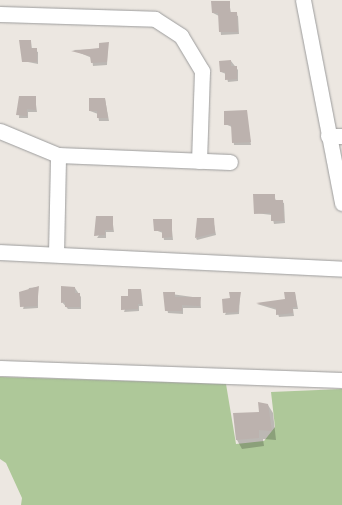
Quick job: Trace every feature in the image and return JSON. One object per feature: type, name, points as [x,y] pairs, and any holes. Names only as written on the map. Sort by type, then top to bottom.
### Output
[{"type":"street","points":[[303,0],[335,136],[342,203]]},
{"type":"street","points":[[0,14],[155,19],[181,36],[202,70],[199,162]]},
{"type":"street","points":[[0,131],[58,155],[199,162],[230,162]]},
{"type":"street","points":[[56,254],[58,155]]},
{"type":"street","points":[[0,252],[342,269]]},
{"type":"street","points":[[0,368],[342,380]]},
{"type":"green space","points":[[0,377],[226,384],[236,444],[264,441],[275,427],[271,392],[342,389],[342,505],[21,505],[22,498],[6,463],[0,459]]},
{"type":"building","points":[[211,1],[230,1],[230,12],[237,12],[238,32],[219,32],[218,13],[212,13]]},
{"type":"building","points":[[19,40],[31,40],[31,48],[37,48],[37,62],[22,62]]},
{"type":"building","points":[[109,42],[107,62],[91,63],[90,56],[71,51],[99,48],[99,43]]},
{"type":"building","points":[[231,60],[231,66],[237,66],[237,79],[225,80],[225,72],[220,72],[219,61]]},
{"type":"building","points":[[19,96],[36,96],[36,110],[27,109],[27,116],[16,115]]},
{"type":"building","points":[[89,98],[105,98],[108,118],[97,118],[97,111],[89,111]]},
{"type":"building","points":[[247,110],[251,142],[232,143],[231,125],[224,125],[224,111]]},
{"type":"building","points":[[253,194],[275,194],[275,200],[283,200],[284,221],[271,221],[271,213],[254,214]]},
{"type":"building","points":[[96,216],[113,216],[113,230],[105,230],[105,235],[94,236]]},
{"type":"building","points":[[197,218],[214,218],[215,233],[195,238]]},
{"type":"building","points":[[153,219],[172,219],[172,237],[162,238],[162,231],[154,231]]},
{"type":"building","points":[[39,286],[37,306],[20,307],[19,292]]},
{"type":"building","points":[[61,286],[75,287],[75,293],[80,293],[80,307],[65,307],[65,302],[61,303]]},
{"type":"building","points":[[128,289],[141,289],[142,304],[138,304],[138,309],[121,310],[121,296],[128,296]]},
{"type":"building","points":[[163,292],[175,292],[175,297],[201,297],[200,306],[182,305],[182,311],[165,311]]},
{"type":"building","points":[[229,292],[241,292],[238,312],[223,313],[222,299],[230,298]]},
{"type":"building","points":[[284,292],[295,292],[297,307],[293,307],[293,313],[276,315],[276,308],[256,303],[285,299]]},
{"type":"building","points":[[258,402],[268,404],[272,431],[259,430],[259,438],[236,440],[233,413],[259,412]]}]
